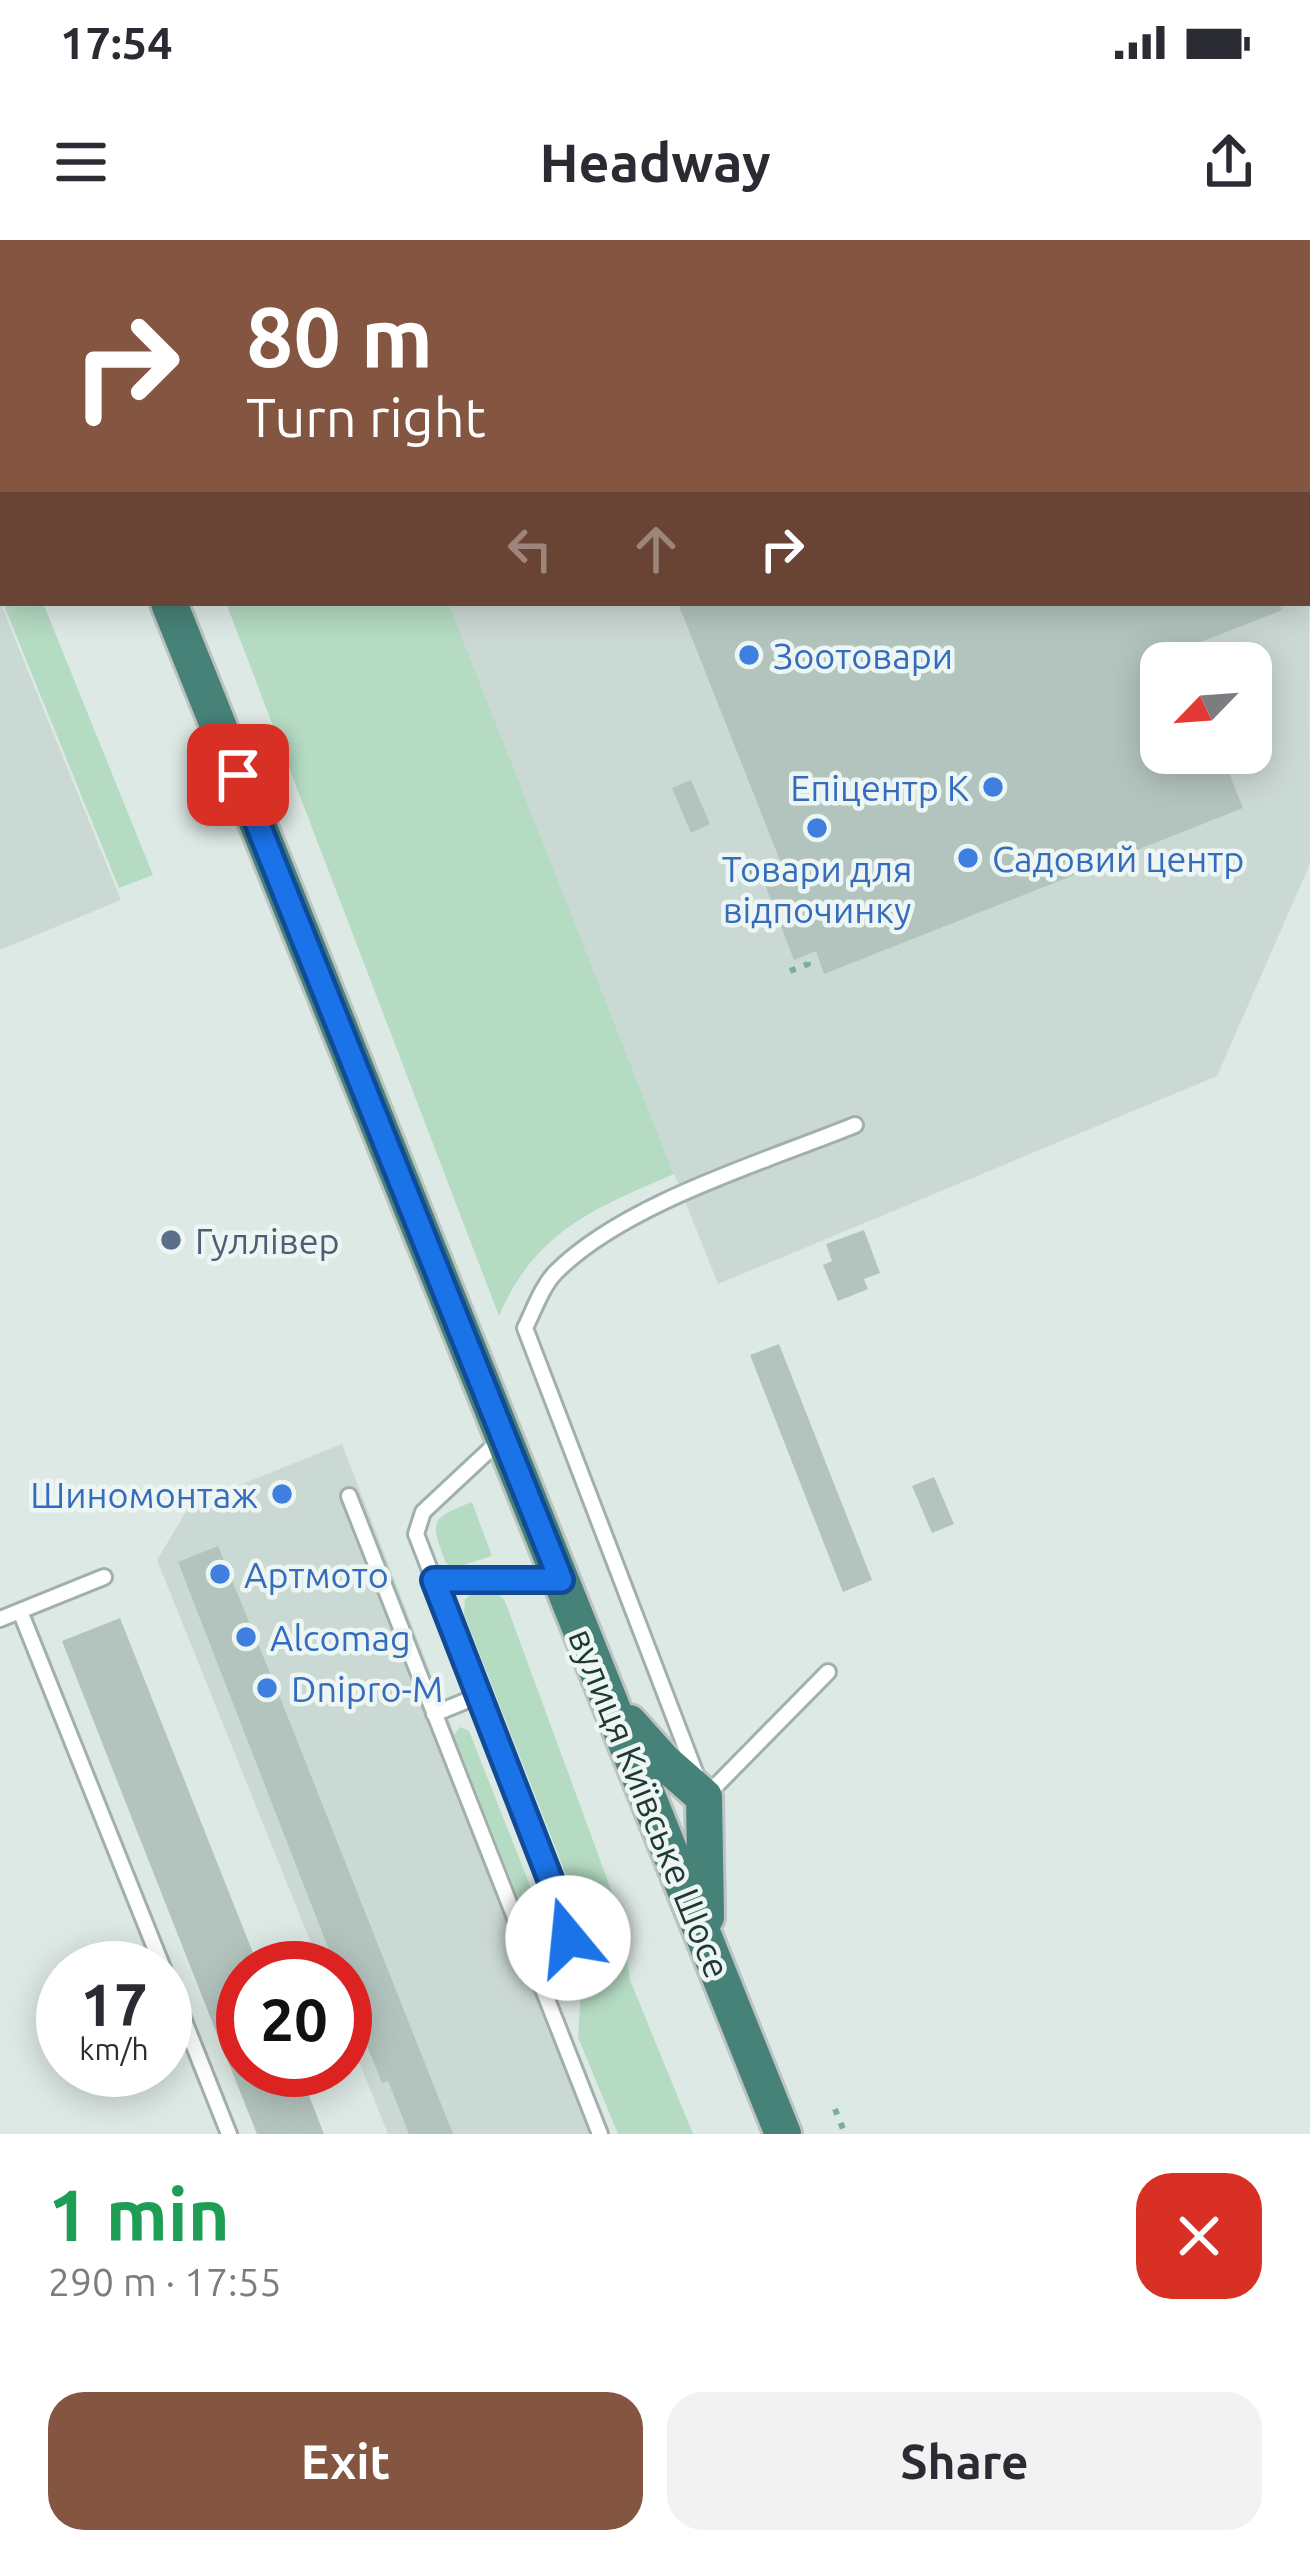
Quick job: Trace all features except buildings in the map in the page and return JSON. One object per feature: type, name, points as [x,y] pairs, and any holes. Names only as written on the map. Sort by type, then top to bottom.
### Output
[{"type":"highway","name":"вулиця Київське Шосе","points":[[170,606],[783,2134]]},
{"type":"highway","points":[[598,1672],[639,1736],[704,1797],[704,1905],[716,1968]]},
{"type":"lane","points":[[828,1672],[704,1797],[525,1328],[552,1275],[598,1237],[682,1195],[855,1125]]},
{"type":"lane","points":[[503,1437],[423,1512],[416,1534],[567,1927],[560,1958],[536,1971]]},
{"type":"lane","points":[[349,1496],[600,2134]]},
{"type":"lane","points":[[0,1618],[104,1577]]},
{"type":"lane","points":[[434,1580],[561,1580]]},
{"type":"lane","points":[[20,1610],[152,1941]]},
{"type":"lane","points":[[434,1714],[478,1696]]},
{"type":"lane","points":[[192,2041],[229,2134]]},
{"type":"path","points":[[750,873],[767,865],[771,873]]},
{"type":"path","points":[[790,971],[808,964],[805,956]]},
{"type":"path","points":[[836,2109],[845,2134]]},
{"type":"shaded area","points":[[0,606],[2,606],[121,900],[0,950]]},
{"type":"shaded area","points":[[448,606],[1309,606],[1310,864],[1217,1076],[718,1284]]},
{"type":"shaded area","points":[[342,1444],[609,2134],[388,2134],[372,2094],[372,1941],[310,1941],[157,1560],[190,1505]]},
{"type":"green space","points":[[4,606],[44,606],[153,875],[119,888]]},
{"type":"green space","points":[[227,606],[449,606],[674,1174],[593,1211],[549,1243],[530,1263],[499,1316]]},
{"type":"green space","points":[[472,1502],[492,1556],[454,1568],[446,1563],[437,1523]]},
{"type":"green space","points":[[482,1587],[496,1591],[505,1601],[620,1914],[630,1980],[693,2134],[618,2134],[578,2037],[585,1923],[464,1614],[465,1599]]},
{"type":"green space","points":[[460,1727],[469,1731],[542,1916],[537,1927],[527,1920],[454,1735]]},
{"type":"place","name":"Зоотовари","points":[[749,655]]},
{"type":"place","name":"Епіцентр К","points":[[993,787]]},
{"type":"place","name":"Товари для відпочинку","points":[[817,828]]},
{"type":"place","name":"Садовий центр","points":[[968,858]]},
{"type":"place","name":"Гуллівер","points":[[171,1240]]},
{"type":"place","name":"Шиномонтаж","points":[[282,1494]]},
{"type":"place","name":"Артмото","points":[[220,1574]]},
{"type":"place","name":"Alcomag","points":[[246,1637]]},
{"type":"place","name":"Dnipro-M","points":[[267,1688]]},
{"type":"route","points":[[238,775],[561,1580],[434,1580],[564,1915],[568,1938]]}]
